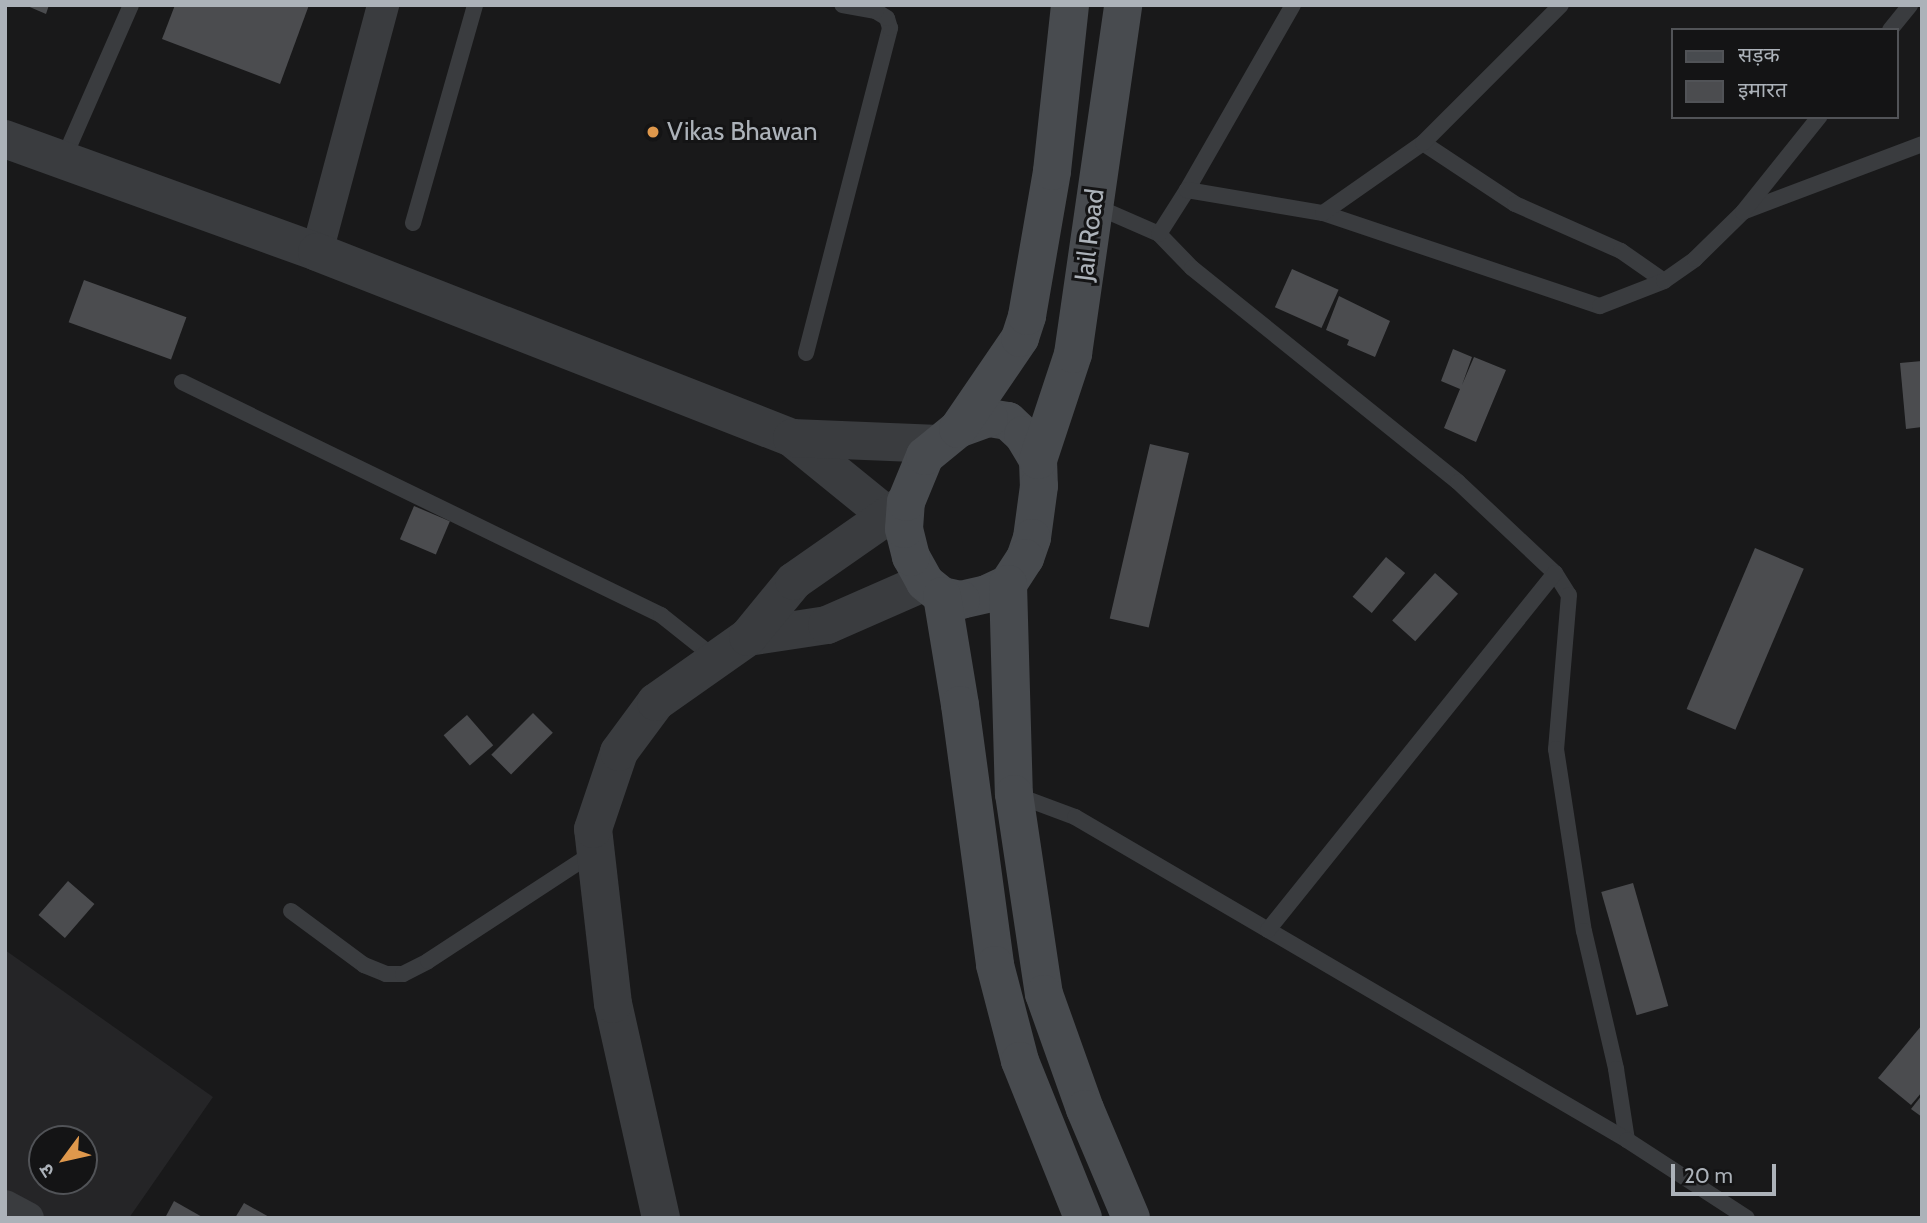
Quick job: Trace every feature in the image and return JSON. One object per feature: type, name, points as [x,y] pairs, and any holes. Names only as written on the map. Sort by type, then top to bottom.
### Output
[{"type":"main road","name":"Jail Road","points":[[948,436],[1020,338],[1027,316],[1052,171],[1070,5]]},
{"type":"main road","name":"Jail Road","points":[[1038,460],[1073,354],[1092,205],[1123,5]]},
{"type":"main road","points":[[933,589],[961,600],[987,594],[1008,584],[1025,558],[1032,538],[1039,496],[1038,460],[1023,435],[1008,421],[989,418],[948,436],[925,456],[899,516],[911,557],[933,589],[960,705],[995,965],[1020,1061],[1083,1218]]},
{"type":"main road","points":[[1008,584],[1014,794],[1044,994],[1085,1110],[1131,1218]]},
{"type":"street","points":[[317,252],[383,5]]},
{"type":"street","points":[[5,139],[317,252],[792,438],[899,516],[794,581],[748,637],[656,702],[619,752],[593,830],[613,1004],[661,1218]]},
{"type":"street","points":[[792,438],[948,436]]},
{"type":"street","points":[[748,637],[827,625],[933,589]]},
{"type":"street","points":[[5,1206],[28,1218]]},
{"type":"lane","points":[[63,160],[131,5]]},
{"type":"lane","points":[[414,223],[475,5]]},
{"type":"lane","points":[[806,353],[890,28],[887,18],[876,11],[843,5]]},
{"type":"lane","points":[[1158,234],[1187,190],[1293,5]]},
{"type":"lane","points":[[1323,213],[1423,143],[1561,5]]},
{"type":"lane","points":[[1892,28],[1910,5]]},
{"type":"lane","points":[[1187,190],[1323,213],[1600,306],[1664,281],[1695,260],[1743,212],[1817,119]]},
{"type":"lane","points":[[1423,143],[1515,204],[1621,251],[1664,281]]},
{"type":"lane","points":[[1743,212],[1922,144]]},
{"type":"lane","points":[[1092,205],[1158,234],[1192,268],[1458,482],[1555,573],[1569,595],[1556,749],[1584,931],[1616,1069],[1627,1140]]},
{"type":"lane","points":[[182,382],[661,615],[715,659]]},
{"type":"lane","points":[[1268,930],[1555,573]]},
{"type":"lane","points":[[1014,794],[1075,817],[1627,1140],[1747,1218]]},
{"type":"lane","points":[[292,911],[364,965],[386,974],[404,974],[595,852]]},
{"type":"shaded area","points":[[5,950],[213,1097],[129,1218],[5,1218]]},
{"type":"building","points":[[25,5],[49,5],[46,14]]},
{"type":"building","points":[[175,5],[309,5],[280,84],[162,39]]},
{"type":"building","points":[[1292,269],[1339,290],[1322,328],[1275,307]]},
{"type":"building","points":[[84,280],[186,317],[171,360],[69,322]]},
{"type":"building","points":[[1339,296],[1390,321],[1375,357],[1347,345],[1349,340],[1326,330]]},
{"type":"building","points":[[1453,349],[1472,357],[1462,385],[1474,357],[1506,370],[1476,442],[1444,428],[1460,389],[1441,381]]},
{"type":"building","points":[[1922,361],[1922,427],[1906,429],[1900,363]]},
{"type":"building","points":[[1150,444],[1189,453],[1149,627],[1110,618]]},
{"type":"building","points":[[414,506],[450,521],[436,554],[400,539]]},
{"type":"building","points":[[1755,548],[1804,569],[1735,730],[1687,709]]},
{"type":"building","points":[[1386,557],[1405,573],[1372,613],[1353,597]]},
{"type":"building","points":[[1435,573],[1458,594],[1415,641],[1392,621]]},
{"type":"building","points":[[533,713],[553,733],[511,775],[491,755]]},
{"type":"building","points":[[467,715],[493,745],[470,766],[444,735]]},
{"type":"building","points":[[68,881],[94,904],[65,938],[38,915]]},
{"type":"building","points":[[1633,883],[1668,1006],[1637,1015],[1601,892]]},
{"type":"building","points":[[1922,1025],[1922,1092],[1911,1105],[1878,1078]]},
{"type":"building","points":[[1922,1095],[1922,1117],[1911,1109]]},
{"type":"building","points":[[174,1201],[204,1218],[165,1218]]},
{"type":"building","points":[[244,1203],[271,1218],[235,1218]]},
{"type":"place","name":"Vikas Bhawan","points":[[653,132]]}]
